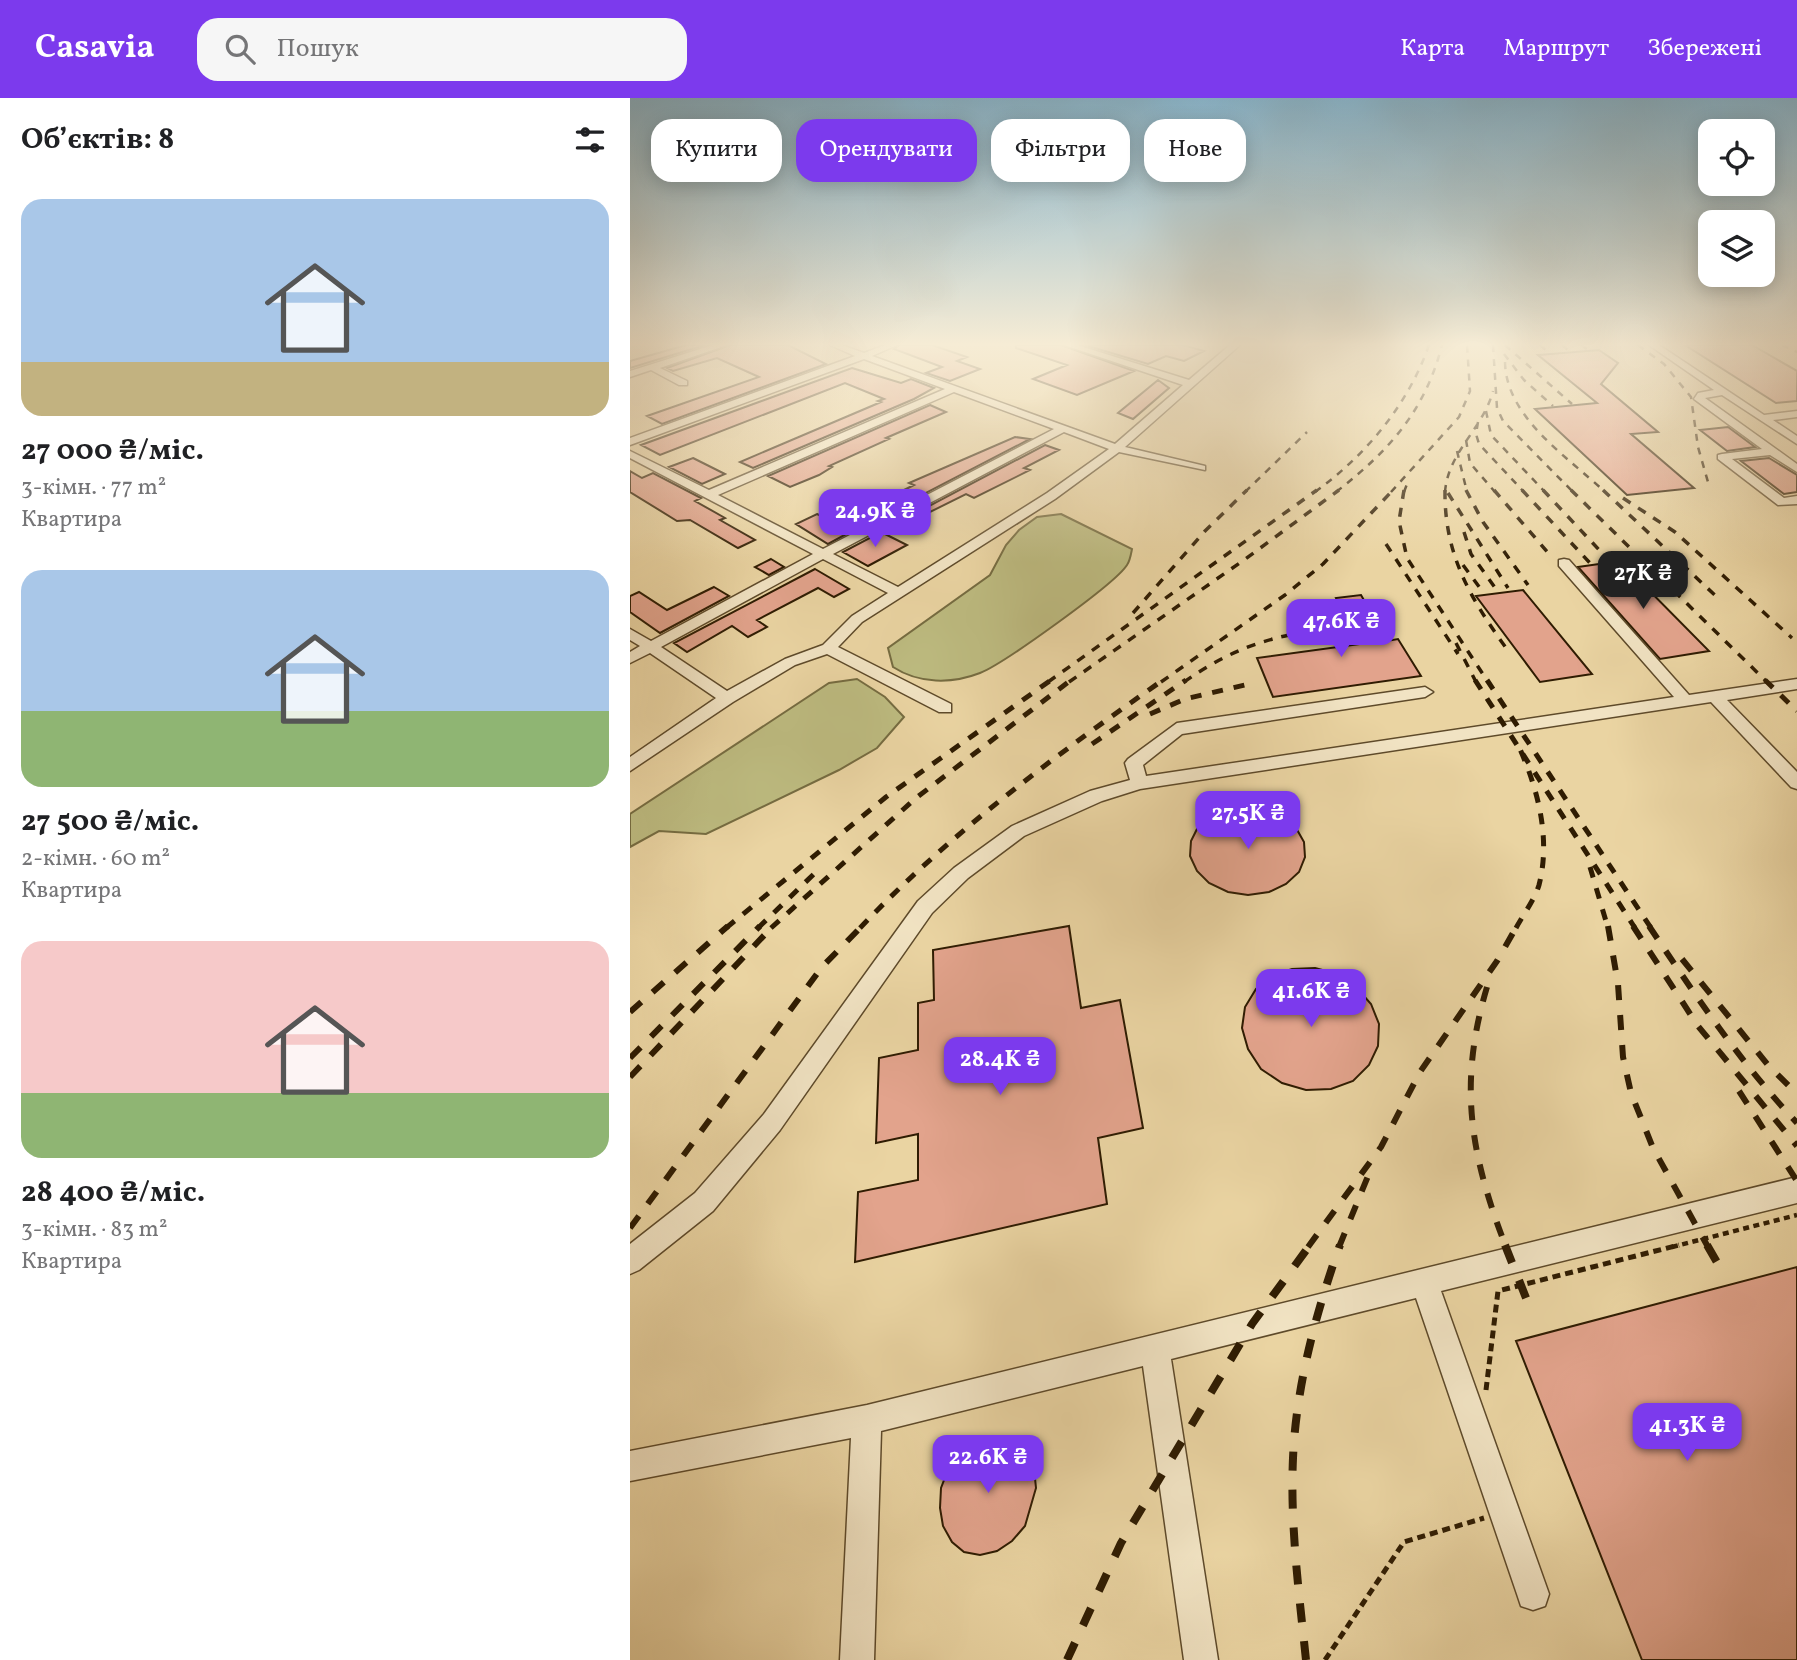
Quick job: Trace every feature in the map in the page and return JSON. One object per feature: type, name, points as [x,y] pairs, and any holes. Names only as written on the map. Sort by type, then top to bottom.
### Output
[{"type":"street","points":[[630,442],[695,418]]},
{"type":"street","points":[[708,495],[885,418]]},
{"type":"street","points":[[1035,418],[1117,448],[1201,468]]},
{"type":"street","points":[[630,765],[727,698],[790,662],[828,648],[857,619],[980,544],[1117,448],[1151,418]]},
{"type":"street","points":[[1726,418],[1797,468]]},
{"type":"street","points":[[1762,418],[1797,442]]},
{"type":"street","points":[[630,658],[821,555],[1041,443],[1063,428]]},
{"type":"street","points":[[1773,451],[1722,457],[1782,502],[1797,500]]},
{"type":"street","points":[[630,454],[898,593]]},
{"type":"street","points":[[1563,563],[1685,700]]},
{"type":"street","points":[[630,633],[727,698]]},
{"type":"street","points":[[828,648],[945,708]]},
{"type":"street","points":[[630,1277],[638,1255],[704,1202],[772,1122],[925,907],[961,873],[1018,831],[1096,796],[1140,783],[1797,684]]},
{"type":"street","points":[[1140,783],[1134,763],[1177,729],[1425,692]]},
{"type":"street","points":[[1714,696],[1797,783]]},
{"type":"street","points":[[630,1465],[867,1420],[1797,1190]]},
{"type":"street","points":[[1424,1282],[1533,1594]]},
{"type":"street","points":[[1155,1349],[1201,1660]]},
{"type":"street","points":[[857,1660],[867,1420]]},
{"type":"path","points":[[1485,1400],[1498,1291],[1797,1215]]},
{"type":"path","points":[[1325,1660],[1404,1542],[1504,1512]]},
{"type":"shaded area","points":[[1061,514],[1132,549],[1128,563],[1118,575],[1058,623],[980,673],[958,679],[936,680],[914,677],[893,667],[888,648],[990,575],[1006,545],[1019,530],[1037,517]]},
{"type":"shaded area","points":[[857,679],[885,697],[904,717],[877,748],[839,770],[706,834],[659,831],[630,847],[630,814],[829,683]]},
{"type":"building","points":[[651,418],[679,418],[662,424]]},
{"type":"building","points":[[715,418],[755,418],[660,455],[641,445]]},
{"type":"building","points":[[844,418],[870,418],[753,468],[740,462]]},
{"type":"building","points":[[901,418],[932,418],[886,438],[889,439],[790,487],[768,476]]},
{"type":"building","points":[[1545,418],[1641,418],[1658,432],[1631,434],[1694,488],[1627,495]]},
{"type":"building","points":[[1728,427],[1755,447],[1727,451],[1700,430]]},
{"type":"building","points":[[1015,437],[1030,439],[899,507],[884,500],[914,485],[909,483]]},
{"type":"building","points":[[1045,445],[1059,450],[1024,468],[1030,470],[974,498],[966,494],[920,517],[914,514]]},
{"type":"building","points":[[693,458],[725,474],[702,484],[669,467]]},
{"type":"building","points":[[1769,458],[1797,475],[1797,492],[1784,494],[1741,461]]},
{"type":"building","points":[[630,471],[642,478],[653,473],[701,498],[695,501],[725,518],[720,520],[755,540],[738,548],[690,520],[677,521],[630,492]]},
{"type":"building","points":[[817,514],[831,521],[846,514],[865,524],[828,544],[796,524]]},
{"type":"building","points":[[881,532],[907,545],[868,566],[843,552]]},
{"type":"building","points":[[771,559],[784,567],[769,575],[755,567]]},
{"type":"building","points":[[1620,561],[1709,651],[1660,659],[1578,567]]},
{"type":"building","points":[[815,569],[849,589],[834,597],[818,588],[757,620],[767,627],[748,637],[732,626],[687,652],[674,643]]},
{"type":"building","points":[[714,587],[729,596],[660,633],[630,612],[630,596],[639,592],[667,610]]},
{"type":"building","points":[[1523,590],[1592,674],[1540,682],[1476,596]]},
{"type":"building","points":[[1361,595],[1387,641],[1398,639],[1421,676],[1273,697],[1257,658],[1360,644],[1336,598]]},
{"type":"building","points":[[1246,806],[1283,816],[1296,828],[1304,842],[1305,857],[1299,872],[1286,884],[1269,892],[1248,895],[1228,892],[1209,883],[1197,871],[1190,856],[1191,841],[1198,827],[1211,816]]},
{"type":"building","points":[[1069,926],[1081,1008],[1120,1000],[1143,1128],[1098,1138],[1107,1204],[855,1262],[858,1192],[918,1180],[918,1134],[876,1143],[879,1058],[918,1050],[918,1003],[934,1000],[933,950]]},
{"type":"building","points":[[1315,968],[1337,974],[1356,987],[1371,1004],[1379,1024],[1378,1046],[1369,1065],[1353,1081],[1331,1089],[1306,1090],[1282,1083],[1261,1069],[1248,1049],[1242,1028],[1245,1007],[1256,989],[1272,976],[1292,969]]},
{"type":"building","points":[[1797,1267],[1797,1660],[1642,1660],[1516,1341]]},
{"type":"building","points":[[988,1436],[1003,1436],[1017,1442],[1028,1453],[1034,1469],[1036,1488],[1025,1526],[1012,1541],[997,1551],[980,1555],[964,1552],[952,1542],[943,1526],[941,1488],[948,1470],[959,1454],[973,1442]]},
{"type":"railway","points":[[1315,492],[1351,462],[1390,418]]},
{"type":"railway","points":[[1336,492],[1373,461],[1409,418]]},
{"type":"railway","points":[[1391,492],[1458,418]]},
{"type":"railway","points":[[1478,423],[1481,418]]},
{"type":"railway","points":[[1487,418],[1491,435],[1545,492]]},
{"type":"railway","points":[[1502,418],[1572,491]]},
{"type":"railway","points":[[1526,418],[1557,450],[1605,492]]},
{"type":"railway","points":[[1694,418],[1698,447],[1708,482]]},
{"type":"railway","points":[[1466,441],[1478,423]]},
{"type":"railway","points":[[1478,423],[1476,434],[1479,444],[1524,492]]},
{"type":"railway","points":[[1245,492],[1307,432]]},
{"type":"railway","points":[[1458,454],[1466,441]]},
{"type":"railway","points":[[1466,441],[1470,463],[1495,492]]},
{"type":"railway","points":[[1445,492],[1458,454]]},
{"type":"railway","points":[[1458,454],[1467,492]]},
{"type":"railway","points":[[1404,492],[1407,484]]},
{"type":"railway","points":[[1133,613],[1205,531],[1247,490]]},
{"type":"railway","points":[[1048,682],[1317,490]]},
{"type":"railway","points":[[1069,682],[1339,490]]},
{"type":"railway","points":[[1161,682],[1285,595],[1323,564],[1393,490]]},
{"type":"railway","points":[[1404,490],[1399,521],[1407,558],[1488,682]]},
{"type":"railway","points":[[1494,490],[1550,555]]},
{"type":"railway","points":[[1522,490],[1590,563]]},
{"type":"railway","points":[[1543,490],[1603,554]]},
{"type":"railway","points":[[1603,490],[1719,599]]},
{"type":"railway","points":[[1572,491],[1767,682]]},
{"type":"railway","points":[[1445,492],[1449,536],[1455,557],[1472,596],[1509,652]]},
{"type":"railway","points":[[1467,492],[1483,522],[1528,585]]},
{"type":"railway","points":[[1448,493],[1508,588]]},
{"type":"railway","points":[[1623,498],[1675,532],[1792,638]]},
{"type":"railway","points":[[1464,532],[1471,554],[1496,589]]},
{"type":"railway","points":[[1386,544],[1458,654]]},
{"type":"railway","points":[[1463,565],[1483,592]]},
{"type":"railway","points":[[1184,682],[1234,653],[1289,635]]},
{"type":"railway","points":[[1456,643],[1476,682]]},
{"type":"railway","points":[[726,928],[886,797],[1051,680]]},
{"type":"railway","points":[[772,927],[916,798],[1071,680]]},
{"type":"railway","points":[[860,928],[930,860],[1005,796],[1163,680]]},
{"type":"railway","points":[[1092,744],[1186,680]]},
{"type":"railway","points":[[1475,680],[1520,750]]},
{"type":"railway","points":[[1487,680],[1651,928]]},
{"type":"railway","points":[[1765,680],[1797,711]]},
{"type":"railway","points":[[1150,714],[1185,699],[1249,684]]},
{"type":"railway","points":[[1516,928],[1539,885],[1544,850],[1537,797],[1520,750]]},
{"type":"railway","points":[[1520,750],[1635,928]]},
{"type":"railway","points":[[1590,867],[1608,928]]},
{"type":"railway","points":[[759,927],[815,873]]},
{"type":"railway","points":[[630,1012],[728,926]]},
{"type":"railway","points":[[630,1228],[822,967],[862,926]]},
{"type":"railway","points":[[1308,1247],[1381,1147],[1420,1072],[1497,961],[1517,926]]},
{"type":"railway","points":[[1608,926],[1618,984],[1623,1057],[1631,1093],[1653,1148],[1708,1247]]},
{"type":"railway","points":[[1633,926],[1698,1026],[1797,1146]]},
{"type":"railway","points":[[1649,926],[1737,1052],[1797,1123]]},
{"type":"railway","points":[[630,1058],[759,927]]},
{"type":"railway","points":[[630,1077],[772,927]]},
{"type":"railway","points":[[1682,959],[1768,1065],[1797,1094]]},
{"type":"railway","points":[[1487,987],[1473,1055],[1472,1118],[1484,1181],[1506,1247]]},
{"type":"railway","points":[[1739,1091],[1797,1181]]},
{"type":"railway","points":[[1339,1247],[1368,1176]]},
{"type":"railway","points":[[1067,1660],[1121,1543],[1252,1324],[1310,1245]]},
{"type":"railway","points":[[1306,1660],[1294,1534],[1292,1483],[1295,1431],[1309,1350],[1340,1245]]},
{"type":"railway","points":[[1505,1245],[1532,1313]]},
{"type":"railway","points":[[1707,1245],[1725,1276]]}]
